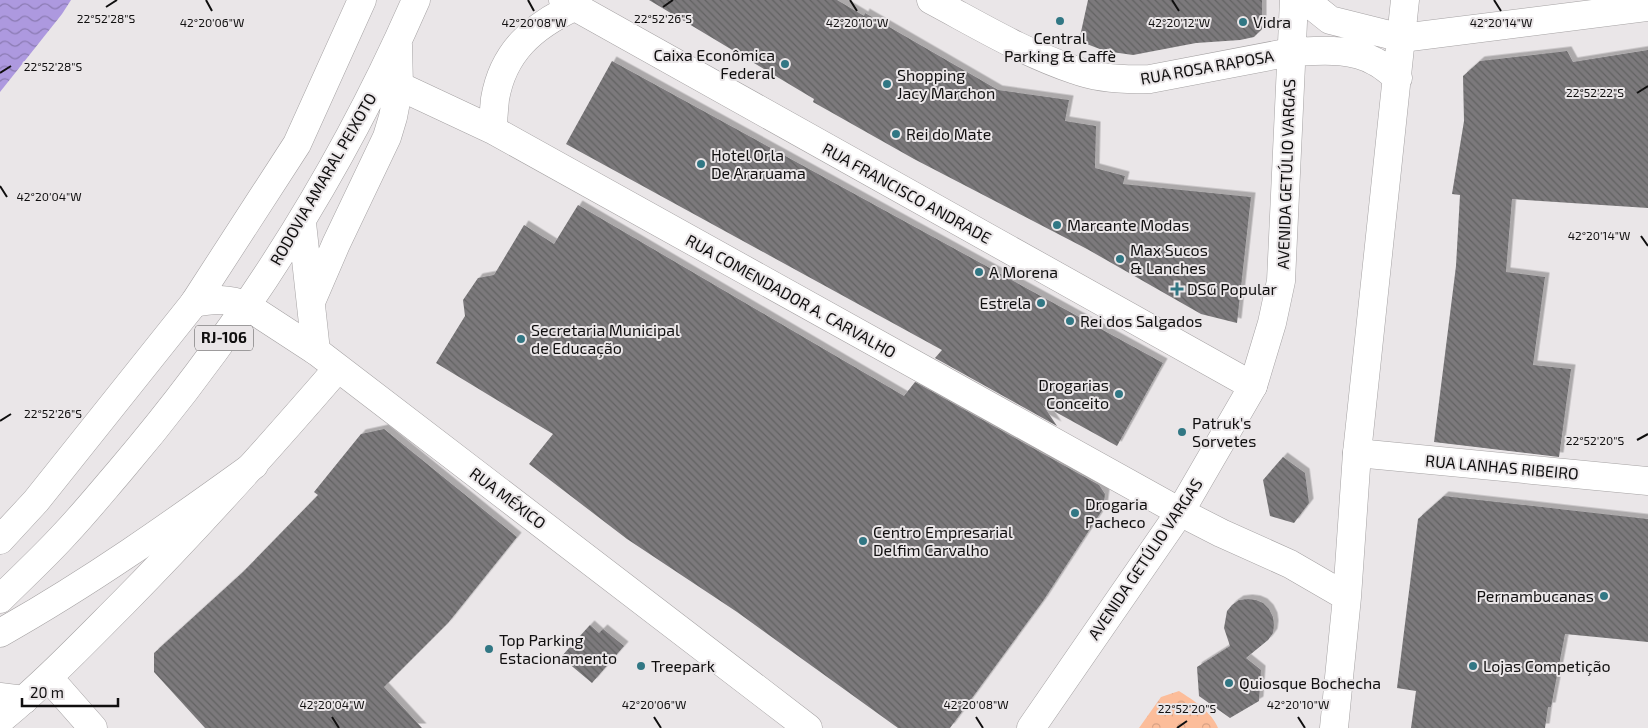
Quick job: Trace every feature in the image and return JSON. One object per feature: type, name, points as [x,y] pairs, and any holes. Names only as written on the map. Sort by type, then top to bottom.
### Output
[{"type":"main road","name":"RJ-106","points":[[0,540],[48,486],[194,303],[297,144],[362,0]]},
{"type":"main road","name":"RODOVIA AMARAL PEIXOTO","points":[[0,599],[65,534],[157,427],[247,306],[302,223],[346,144],[398,41],[416,0]]},
{"type":"main road","name":"RUA ROSA RAPOSA","points":[[931,0],[1035,55],[1076,71],[1105,77],[1128,80],[1150,79],[1290,52],[1346,52],[1364,56],[1377,62],[1398,78]]},
{"type":"main road","name":"AVENIDA GETÚLIO VARGAS","points":[[1031,728],[1180,512],[1252,386],[1272,323],[1281,281],[1290,52],[1294,0]]},
{"type":"main road","points":[[1308,0],[1310,4],[1330,20],[1402,38],[1648,7]]},
{"type":"main road","points":[[1334,728],[1347,597],[1357,453],[1406,0]]},
{"type":"main road","points":[[493,130],[495,98],[502,74],[514,52],[531,33],[568,4]]},
{"type":"main road","name":"RUA FRANCISCO ANDRADE","points":[[568,4],[1252,386]]},
{"type":"main road","points":[[311,302],[386,137],[393,117],[398,86],[398,41]]},
{"type":"main road","name":"RUA COMENDADOR A. CARVALHO","points":[[398,86],[493,130],[1180,512],[1290,564],[1347,597]]},
{"type":"main road","points":[[302,223],[316,351]]},
{"type":"main road","name":"RUA MÉXICO","points":[[194,303],[222,299],[236,301],[247,306],[316,351],[808,728]]},
{"type":"main road","points":[[0,720],[12,698],[49,678],[167,558],[254,465],[338,368]]},
{"type":"main road","name":"RUA LANHAS RIBEIRO","points":[[1357,453],[1648,481]]},
{"type":"main road","points":[[0,634],[52,604],[148,541],[254,465]]},
{"type":"main road","points":[[49,678],[93,728]]},
{"type":"green space","points":[[1179,691],[1207,712],[1218,728],[1139,728],[1161,697]]},
{"type":"water","points":[[0,0],[71,0],[0,92]]},
{"type":"building","points":[[649,0],[837,0],[864,16],[865,13],[998,90],[1069,100],[1065,121],[1096,126],[1095,168],[1125,176],[1123,184],[1251,197],[1237,323],[1201,314],[1087,249],[914,159],[813,102],[814,99]]},
{"type":"building","points":[[1088,0],[1262,0],[1262,29],[1254,37],[1240,40],[1196,43],[1133,55],[1105,51],[1079,41]]},
{"type":"building","points":[[1648,50],[1648,208],[1512,199],[1506,272],[1545,277],[1533,365],[1571,369],[1559,457],[1434,442],[1456,266],[1460,195],[1452,194],[1464,121],[1463,76],[1480,61],[1567,51],[1573,62]]},
{"type":"building","points":[[612,61],[1163,363],[1117,446],[1043,405],[1057,426],[935,358],[942,350],[566,144]]},
{"type":"building","points":[[578,205],[904,396],[915,382],[1099,485],[1105,494],[1103,509],[1043,601],[950,728],[898,728],[737,612],[627,539],[529,464],[553,434],[436,363],[465,316],[463,300],[478,278],[494,275],[524,225],[554,244]]},
{"type":"building","points":[[384,429],[517,537],[448,623],[384,687],[422,728],[205,728],[154,672],[154,653],[243,572],[318,495],[314,492],[361,434]]},
{"type":"building","points":[[1283,457],[1305,473],[1309,503],[1294,523],[1270,516],[1263,480]]},
{"type":"building","points":[[1444,496],[1648,519],[1648,642],[1565,634],[1545,728],[1411,728],[1416,691],[1397,688],[1418,519]]},
{"type":"building","points":[[1248,599],[1263,603],[1269,609],[1273,617],[1273,633],[1268,640],[1246,658],[1261,670],[1259,701],[1230,718],[1199,696],[1197,667],[1230,646],[1224,628],[1227,611],[1239,600]]},
{"type":"building","points":[[590,625],[599,633],[603,629],[624,646],[592,683],[561,657]]},
{"type":"place","name":"Central Parking & Caffè","points":[[1060,21]]},
{"type":"place","name":"Vidra","points":[[1243,22]]},
{"type":"place","name":"Caixa Econômica Federal","points":[[785,64]]},
{"type":"place","name":"Shopping Jacy Marchon","points":[[887,84]]},
{"type":"place","name":"Rei do Mate","points":[[896,134]]},
{"type":"place","name":"Hotel Orla De Araruama","points":[[701,164]]},
{"type":"place","name":"Marcante Modas","points":[[1057,225]]},
{"type":"place","name":"Max Sucos & Lanches","points":[[1120,259]]},
{"type":"place","name":"A Morena","points":[[979,272]]},
{"type":"place","name":"DSG Popular","points":[[1177,289]]},
{"type":"place","name":"Estrela","points":[[1041,303]]},
{"type":"place","name":"Rei dos Salgados","points":[[1070,321]]},
{"type":"place","name":"Secretaria Municipal de Educação","points":[[521,339]]},
{"type":"place","name":"Drogarias Conceito","points":[[1119,394]]},
{"type":"place","name":"Patruk's Sorvetes","points":[[1182,432]]},
{"type":"place","name":"Drogaria Pacheco","points":[[1075,513]]},
{"type":"place","name":"Centro Empresarial Delfim Carvalho","points":[[863,541]]},
{"type":"place","name":"Pernambucanas","points":[[1604,596]]},
{"type":"place","name":"Top Parking Estacionamento","points":[[489,649]]},
{"type":"place","name":"Treepark","points":[[641,666]]},
{"type":"place","name":"Lojas Competição","points":[[1473,666]]},
{"type":"place","name":"Quiosque Bochecha","points":[[1229,683]]}]
